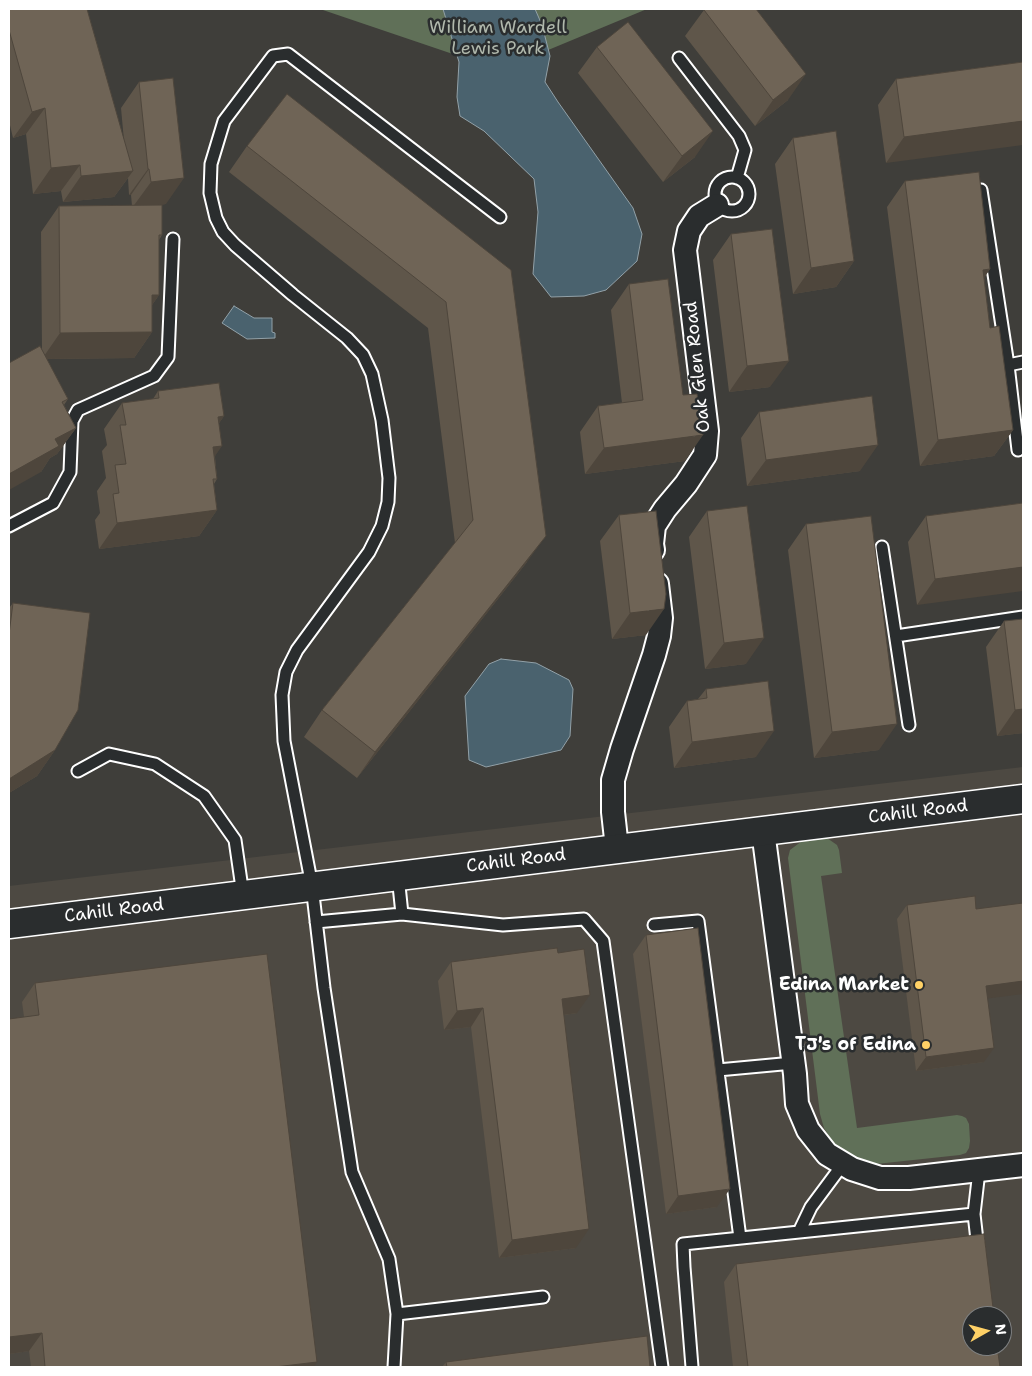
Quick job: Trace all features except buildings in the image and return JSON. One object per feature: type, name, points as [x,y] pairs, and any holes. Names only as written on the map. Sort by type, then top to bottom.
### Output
[{"type":"street","name":"Oak Glen Road","points":[[617,848],[613,812],[613,780],[659,636],[661,618],[652,544],[654,526],[664,508],[686,484],[705,455],[707,431],[686,250],[689,231],[699,216],[717,205]]},
{"type":"street","name":"Cahill Road","points":[[9,924],[1023,798]]},
{"type":"street","points":[[763,831],[797,1104],[808,1130],[827,1154],[852,1169],[880,1178],[910,1178],[1023,1166]]},
{"type":"lane","points":[[394,1367],[397,1314],[389,1259],[352,1172],[324,988],[312,886],[284,740],[282,695],[286,672],[297,650],[369,552],[382,526],[388,502],[388,486],[382,420],[372,374],[362,355],[347,338],[293,295],[235,245],[223,232],[216,218],[210,194],[212,164],[224,122],[273,56],[288,54],[500,218]]},
{"type":"lane","points":[[678,58],[739,136],[745,150],[737,178]]},
{"type":"lane","points":[[729,176],[737,178],[742,179],[749,189],[748,201],[740,210],[727,212],[717,205],[714,193],[718,182],[729,176]]},
{"type":"lane","points":[[981,190],[1008,365],[1018,450]]},
{"type":"lane","points":[[9,526],[52,502],[70,472],[72,421],[78,410],[154,376],[168,357],[173,239]]},
{"type":"lane","points":[[1008,365],[1023,362]]},
{"type":"lane","points":[[882,547],[909,725]]},
{"type":"lane","points":[[896,636],[1023,617]]},
{"type":"lane","points":[[78,771],[109,754],[155,764],[204,796],[235,840],[243,895]]},
{"type":"lane","points":[[398,876],[402,914]]},
{"type":"lane","points":[[316,922],[402,914],[503,925],[584,919],[604,941],[662,1367]]},
{"type":"lane","points":[[654,925],[698,921],[740,1238]]},
{"type":"lane","points":[[718,1070],[793,1063]]},
{"type":"lane","points":[[799,1232],[811,1207],[843,1164]]},
{"type":"lane","points":[[979,1170],[974,1214],[979,1260]]},
{"type":"lane","points":[[692,1367],[683,1244],[974,1214]]},
{"type":"lane","points":[[397,1314],[543,1297]]},
{"type":"shaded area","points":[[1023,767],[1023,1367],[9,1367],[9,886]]},
{"type":"green space","name":"William Wardell Lewis Park","points":[[320,9],[647,9],[500,70]]},
{"type":"green space","points":[[827,838],[837,845],[842,873],[821,876],[857,1128],[957,1115],[962,1116],[966,1118],[969,1124],[970,1141],[966,1153],[876,1164],[861,1162],[847,1155],[834,1144],[824,1128],[820,1114],[788,858],[790,850],[802,841]]},
{"type":"water","points":[[443,9],[535,9],[542,25],[550,56],[545,82],[633,208],[642,234],[637,261],[606,290],[584,296],[551,297],[533,274],[538,212],[534,179],[484,131],[460,116],[457,97],[459,62]]},
{"type":"water","points":[[234,306],[254,318],[272,318],[272,332],[275,333],[275,338],[247,339],[222,323]]},
{"type":"water","points":[[501,659],[536,663],[569,680],[573,689],[570,736],[561,750],[486,767],[469,760],[465,696],[489,664]]},
{"type":"place","name":"Edina Market","points":[[919,985]]},
{"type":"place","name":"TJ's of Edina","points":[[926,1045]]}]
